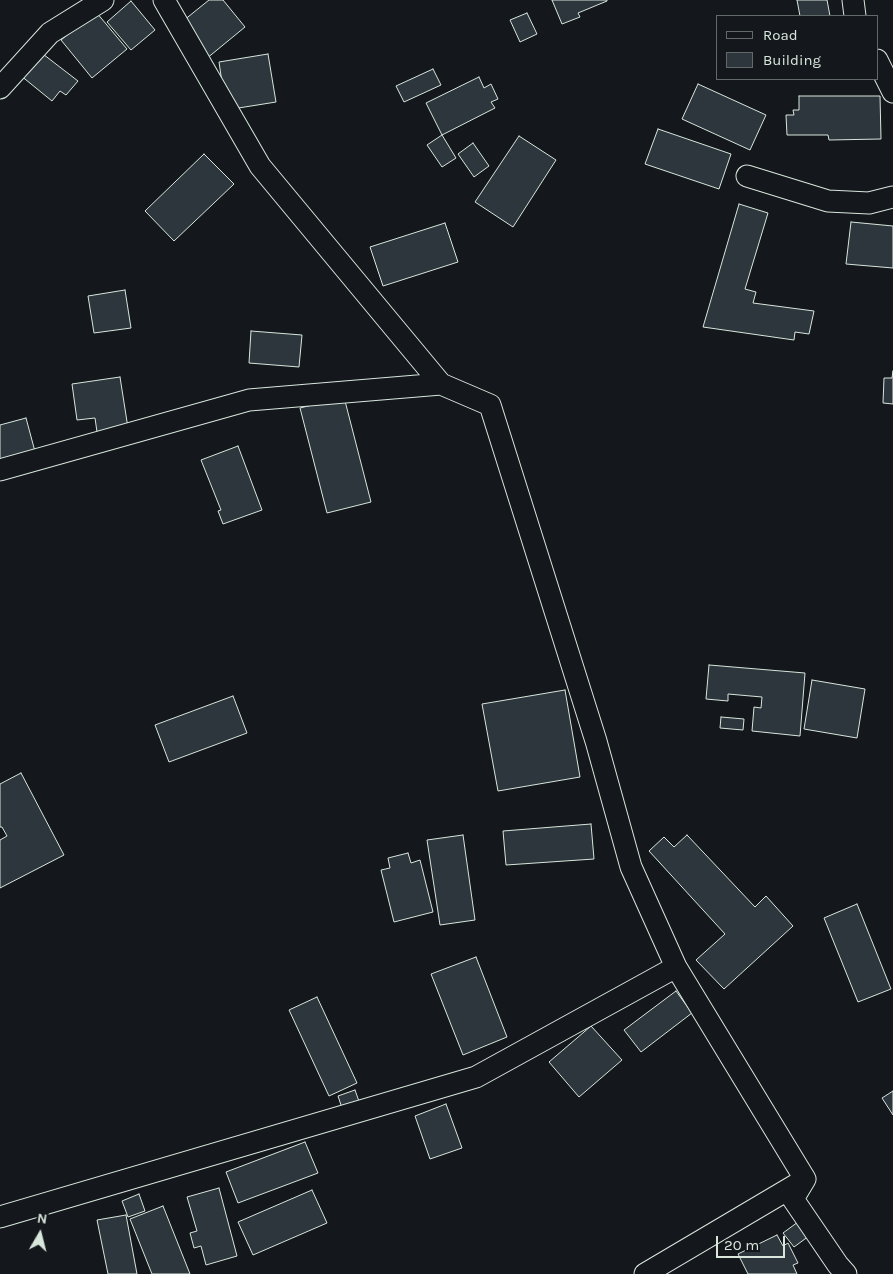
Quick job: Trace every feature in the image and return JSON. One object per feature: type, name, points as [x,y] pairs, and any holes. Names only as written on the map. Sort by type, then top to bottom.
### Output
[{"type":"street","points":[[0,88],[50,33],[103,0]]},
{"type":"street","points":[[164,0],[260,166],[441,384],[490,405],[596,741],[631,867],[676,967],[805,1179]]},
{"type":"street","points":[[853,0],[855,15]]},
{"type":"street","points":[[878,62],[893,92]]},
{"type":"street","points":[[747,176],[828,200],[869,203],[893,197]]},
{"type":"street","points":[[0,470],[249,400],[441,384]]},
{"type":"street","points":[[0,1217],[476,1077],[676,967]]},
{"type":"street","points":[[644,1274],[805,1179]]},
{"type":"street","points":[[805,1179],[794,1198],[838,1265],[846,1274]]},
{"type":"building","points":[[209,0],[223,0],[245,27],[206,59],[178,25]]},
{"type":"building","points":[[552,0],[607,1],[578,13],[580,17],[562,24]]},
{"type":"building","points":[[797,0],[827,0],[830,15],[800,15]]},
{"type":"building","points":[[131,1],[155,30],[131,50],[107,22]]},
{"type":"building","points":[[96,12],[127,49],[92,78],[61,40]]},
{"type":"building","points":[[527,13],[537,34],[520,42],[510,20]]},
{"type":"building","points":[[39,51],[78,81],[66,95],[60,91],[52,101],[20,75]]},
{"type":"building","points":[[268,54],[276,102],[226,110],[219,62]]},
{"type":"building","points":[[433,69],[441,85],[404,102],[396,86]]},
{"type":"building","points":[[479,77],[484,88],[491,84],[498,99],[491,102],[495,108],[442,135],[426,103]]},
{"type":"building","points":[[698,84],[766,115],[750,150],[682,119]]},
{"type":"building","points":[[799,96],[880,96],[881,139],[829,140],[828,135],[787,135],[786,115],[794,115],[793,110],[799,110]]},
{"type":"building","points":[[658,129],[731,154],[719,189],[645,164]]},
{"type":"building","points":[[442,135],[456,158],[442,167],[427,145]]},
{"type":"building","points":[[519,136],[556,160],[513,227],[475,202]]},
{"type":"building","points":[[473,143],[489,166],[474,177],[458,154]]},
{"type":"building","points":[[204,154],[234,184],[174,241],[145,211]]},
{"type":"building","points":[[739,204],[768,213],[745,289],[756,292],[753,303],[814,311],[809,334],[795,332],[794,340],[703,327]]},
{"type":"building","points":[[851,222],[893,226],[893,268],[846,264]]},
{"type":"building","points":[[445,223],[458,262],[383,286],[370,247]]},
{"type":"building","points":[[125,290],[131,328],[94,333],[88,296]]},
{"type":"building","points":[[251,331],[302,335],[299,367],[249,363]]},
{"type":"building","points":[[893,371],[893,404],[883,403],[884,378],[892,378]]},
{"type":"building","points":[[120,377],[128,428],[97,432],[95,418],[77,420],[72,384]]},
{"type":"building","points":[[344,397],[371,502],[327,513],[300,408]]},
{"type":"building","points":[[26,418],[37,459],[0,469],[0,425]]},
{"type":"building","points":[[238,446],[262,510],[223,524],[218,511],[221,510],[201,460]]},
{"type":"building","points":[[709,665],[805,673],[800,736],[752,731],[754,707],[761,708],[762,697],[728,694],[728,701],[706,699]]},
{"type":"building","points":[[812,680],[865,689],[857,738],[804,729]]},
{"type":"building","points":[[565,690],[580,777],[498,791],[482,704]]},
{"type":"building","points":[[233,696],[247,733],[169,762],[155,725]]},
{"type":"building","points":[[721,717],[744,719],[743,730],[720,728]]},
{"type":"building","points":[[21,773],[64,855],[0,888],[0,840],[7,836],[2,827],[0,827],[0,784]]},
{"type":"building","points":[[591,824],[594,859],[506,865],[503,831]]},
{"type":"building","points":[[463,835],[475,920],[440,925],[427,840]]},
{"type":"building","points":[[687,835],[755,907],[766,896],[793,926],[724,989],[696,960],[725,934],[649,851],[664,837],[674,847]]},
{"type":"building","points":[[408,853],[411,863],[420,860],[433,912],[394,922],[381,870],[390,868],[388,858]]},
{"type":"building","points":[[857,904],[891,989],[858,1002],[824,918]]},
{"type":"building","points":[[476,957],[507,1037],[463,1055],[431,974]]},
{"type":"building","points":[[676,991],[692,1013],[641,1052],[624,1030]]},
{"type":"building","points":[[317,997],[357,1083],[329,1096],[289,1010]]},
{"type":"building","points":[[591,1026],[622,1060],[579,1097],[549,1062]]},
{"type":"building","points":[[355,1090],[361,1107],[344,1114],[338,1096]]},
{"type":"building","points":[[893,1091],[893,1115],[882,1098]]},
{"type":"building","points":[[446,1104],[462,1148],[430,1159],[415,1116]]},
{"type":"building","points":[[305,1142],[318,1173],[238,1203],[226,1172]]},
{"type":"building","points":[[219,1188],[237,1256],[206,1265],[201,1246],[194,1248],[190,1233],[197,1231],[187,1197]]},
{"type":"building","points":[[312,1190],[327,1223],[253,1255],[238,1222]]},
{"type":"building","points":[[139,1194],[145,1211],[128,1217],[122,1201]]},
{"type":"building","points":[[163,1206],[190,1274],[152,1274],[130,1219]]},
{"type":"building","points":[[126,1215],[137,1274],[108,1274],[97,1220]]},
{"type":"building","points":[[798,1222],[809,1236],[794,1247],[783,1233]]},
{"type":"building","points":[[777,1235],[783,1246],[788,1243],[798,1263],[793,1265],[797,1274],[748,1274],[738,1254]]}]
